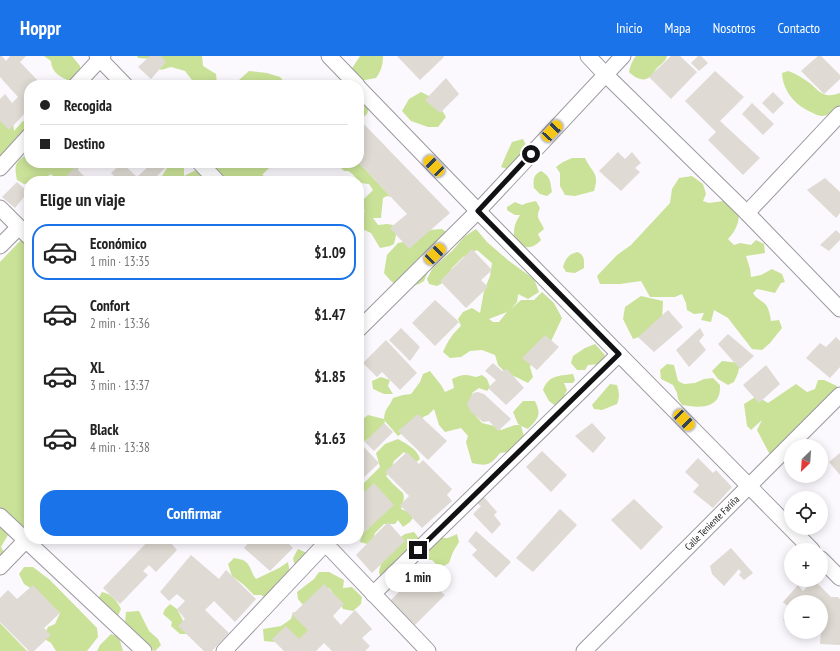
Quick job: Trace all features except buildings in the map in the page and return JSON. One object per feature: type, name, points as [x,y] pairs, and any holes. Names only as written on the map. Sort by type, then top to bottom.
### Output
[{"type":"street","points":[[329,56],[351,80]]},
{"type":"street","points":[[588,56],[747,213],[840,309]]},
{"type":"street","points":[[364,323],[478,211],[623,56]]},
{"type":"street","points":[[80,80],[100,57],[120,80]]},
{"type":"street","points":[[364,93],[805,543]]},
{"type":"street","points":[[747,213],[840,114]]},
{"type":"street","points":[[0,168],[24,142]]},
{"type":"street","points":[[205,168],[212,176]]},
{"type":"street","points":[[0,208],[24,232],[0,246]]},
{"type":"street","points":[[373,594],[619,354]]},
{"type":"street","name":"Calle Teniente Fariña","points":[[584,651],[840,395]]},
{"type":"street","points":[[0,516],[24,536]]},
{"type":"street","points":[[0,567],[24,543]]},
{"type":"street","points":[[33,544],[144,651]]},
{"type":"street","points":[[224,651],[320,544]]},
{"type":"street","points":[[326,544],[428,651]]},
{"type":"street","points":[[828,566],[840,578]]},
{"type":"green space","points":[[44,56],[72,56],[80,66],[80,75],[74,80],[68,80],[55,72],[51,61]]},
{"type":"green space","points":[[137,56],[202,56],[203,66],[216,74],[217,80],[192,80],[185,71],[171,67],[161,70],[153,59],[138,58]]},
{"type":"green space","points":[[360,56],[383,56],[383,62],[376,78],[359,80],[351,70]]},
{"type":"green space","points":[[636,56],[667,56],[651,76],[643,79],[637,78],[629,72],[631,64]]},
{"type":"green space","points":[[249,71],[267,73],[280,77],[283,80],[239,80]]},
{"type":"green space","points":[[788,71],[803,78],[818,91],[825,94],[831,95],[840,93],[840,105],[834,111],[825,116],[815,114],[807,110],[792,98],[785,86],[782,73]]},
{"type":"green space","points":[[421,92],[435,99],[446,117],[438,127],[428,127],[411,121],[402,111],[409,99]]},
{"type":"green space","points":[[364,100],[369,107],[367,114],[364,117]]},
{"type":"green space","points":[[0,110],[12,114],[14,131],[24,121],[24,146],[0,172]]},
{"type":"green space","points":[[523,139],[528,153],[513,171],[501,167],[512,142]]},
{"type":"green space","points":[[24,156],[24,168],[78,168],[76,176],[52,176],[52,174],[48,176],[24,176],[24,184],[17,180],[16,167],[18,161]]},
{"type":"green space","points":[[572,158],[585,158],[596,177],[594,191],[575,196],[565,195],[560,186],[560,173],[556,167]]},
{"type":"green space","points":[[167,168],[184,168],[184,176],[162,176]]},
{"type":"green space","points":[[211,168],[269,168],[262,175],[264,176],[220,176]]},
{"type":"green space","points":[[341,168],[364,168],[391,197],[387,196],[383,198],[381,218],[373,218],[378,225],[393,225],[396,235],[394,244],[380,248],[371,233],[364,230],[364,199],[373,190],[369,184],[364,183],[364,176],[354,176],[348,171],[344,171]]},
{"type":"green space","points":[[198,169],[204,176],[184,176]]},
{"type":"green space","points":[[541,171],[547,175],[550,182],[552,192],[547,196],[540,194],[534,188],[534,178],[536,174]]},
{"type":"green space","points":[[692,176],[703,184],[706,194],[703,201],[709,203],[738,199],[739,210],[737,225],[728,239],[734,245],[740,243],[751,245],[756,240],[764,244],[765,253],[746,256],[751,277],[761,275],[772,269],[782,274],[785,282],[781,283],[775,293],[757,289],[753,293],[767,307],[771,321],[779,320],[782,328],[770,343],[762,350],[752,349],[728,318],[714,310],[711,322],[701,320],[704,313],[694,314],[687,310],[682,294],[675,297],[650,297],[641,281],[620,284],[600,284],[597,276],[617,255],[631,245],[670,203],[672,189],[679,178]]},
{"type":"green space","points":[[536,201],[540,208],[538,217],[544,229],[538,234],[541,240],[531,247],[514,243],[514,228],[520,215],[515,215],[507,210],[507,207],[515,202],[522,205]]},
{"type":"green space","points":[[442,229],[455,239],[449,252],[430,267],[424,281],[419,284],[400,289],[384,273],[387,255],[398,243],[409,241],[430,230]]},
{"type":"green space","points":[[476,229],[487,242],[509,261],[534,279],[539,292],[528,299],[518,294],[517,302],[511,309],[521,300],[534,300],[542,292],[554,303],[562,318],[544,356],[532,360],[530,367],[533,377],[528,383],[506,373],[498,365],[495,355],[482,350],[470,351],[461,357],[450,358],[443,352],[450,338],[461,326],[458,319],[463,312],[472,308],[480,313],[484,291],[490,276],[492,263],[477,250],[463,257],[452,268],[444,282],[437,286],[429,284],[427,279],[432,269],[453,250],[464,237]],"holes":[[[507,312],[499,322],[493,322],[489,319]]]},
{"type":"green space","points":[[22,239],[24,241],[24,532],[0,508],[0,262]]},
{"type":"green space","points":[[577,252],[583,256],[584,268],[575,273],[566,272],[563,267],[566,259],[571,254]]},
{"type":"green space","points":[[641,296],[663,301],[662,321],[648,334],[633,339],[623,319],[625,307]]},
{"type":"green space","points":[[595,344],[605,355],[600,364],[588,365],[585,370],[577,370],[571,363],[573,356],[585,348]]},
{"type":"green space","points":[[722,361],[740,363],[734,382],[728,385],[718,379],[712,371]]},
{"type":"green space","points":[[667,364],[674,365],[678,381],[684,384],[695,383],[704,379],[713,378],[720,385],[719,394],[716,400],[713,403],[703,406],[682,405],[673,385],[661,379],[660,370]]},
{"type":"green space","points":[[430,371],[445,392],[454,388],[452,379],[461,375],[476,377],[482,375],[487,379],[490,387],[487,391],[479,388],[472,393],[475,415],[482,423],[494,426],[501,430],[515,425],[520,425],[518,424],[513,412],[523,401],[535,401],[538,416],[528,429],[521,426],[524,436],[521,444],[508,452],[500,453],[491,463],[485,465],[472,463],[466,442],[468,436],[461,428],[445,432],[439,425],[434,409],[428,415],[398,436],[384,420],[385,422],[377,433],[364,442],[364,418],[368,415],[384,419],[386,410],[393,398],[411,394],[420,382],[423,374]]},
{"type":"green space","points":[[573,374],[575,380],[573,383],[564,383],[567,390],[557,407],[549,401],[543,390],[545,385],[548,381],[555,377]]},
{"type":"green space","points":[[381,377],[390,380],[388,386],[393,394],[384,394],[373,389],[372,381]]},
{"type":"green space","points":[[818,380],[824,380],[837,386],[833,401],[819,427],[806,439],[784,439],[783,458],[769,453],[757,430],[762,420],[751,430],[747,426],[744,404],[757,396],[768,403],[796,384],[807,392],[815,389]]},
{"type":"green space","points":[[610,384],[617,385],[619,399],[617,404],[602,410],[594,409],[592,405]]},
{"type":"green space","points":[[398,439],[408,445],[419,455],[420,459],[415,463],[404,452],[394,461],[391,470],[386,476],[403,493],[404,498],[401,509],[415,515],[410,522],[403,527],[398,520],[395,524],[384,524],[375,533],[373,541],[367,544],[364,543],[364,532],[369,528],[364,483],[380,467],[376,453],[385,444]]},
{"type":"green space","points":[[0,523],[2,523],[8,535],[1,547],[6,556],[0,566]]},
{"type":"green space","points":[[414,532],[418,537],[418,543],[389,581],[380,576],[379,571],[381,564],[395,541],[405,534]]},
{"type":"green space","points":[[457,534],[459,542],[449,563],[440,568],[432,560],[422,560],[423,551],[436,538],[448,538]]},
{"type":"green space","points":[[298,549],[309,554],[295,567],[293,558]]},
{"type":"green space","points":[[234,558],[246,562],[256,579],[288,562],[290,574],[275,603],[261,595],[254,595],[232,576],[228,564]]},
{"type":"green space","points":[[24,567],[33,567],[50,580],[97,628],[98,637],[87,651],[56,651],[51,643],[43,638],[48,627],[55,624],[60,613],[35,591],[24,584],[19,574]]},
{"type":"green space","points":[[319,572],[329,572],[344,580],[343,588],[352,587],[362,597],[361,604],[353,611],[343,609],[329,588],[303,605],[298,599],[297,592],[314,579]]},
{"type":"green space","points":[[102,592],[111,596],[121,609],[118,616],[111,616],[98,599]]},
{"type":"green space","points":[[170,604],[177,609],[188,630],[186,634],[180,634],[171,626],[172,622],[163,614],[165,609]]},
{"type":"green space","points":[[139,611],[149,631],[158,639],[161,645],[155,651],[143,645],[138,634],[125,623],[126,612]]},
{"type":"green space","points":[[293,612],[302,616],[314,635],[292,641],[280,635],[274,642],[264,641],[263,629],[281,626],[291,619]]},
{"type":"green space","points":[[0,623],[27,651],[0,651]]},
{"type":"green space","points":[[111,634],[119,637],[123,651],[97,651],[100,645]]},
{"type":"route","points":[[418,550],[619,354],[478,211],[531,154]]}]
